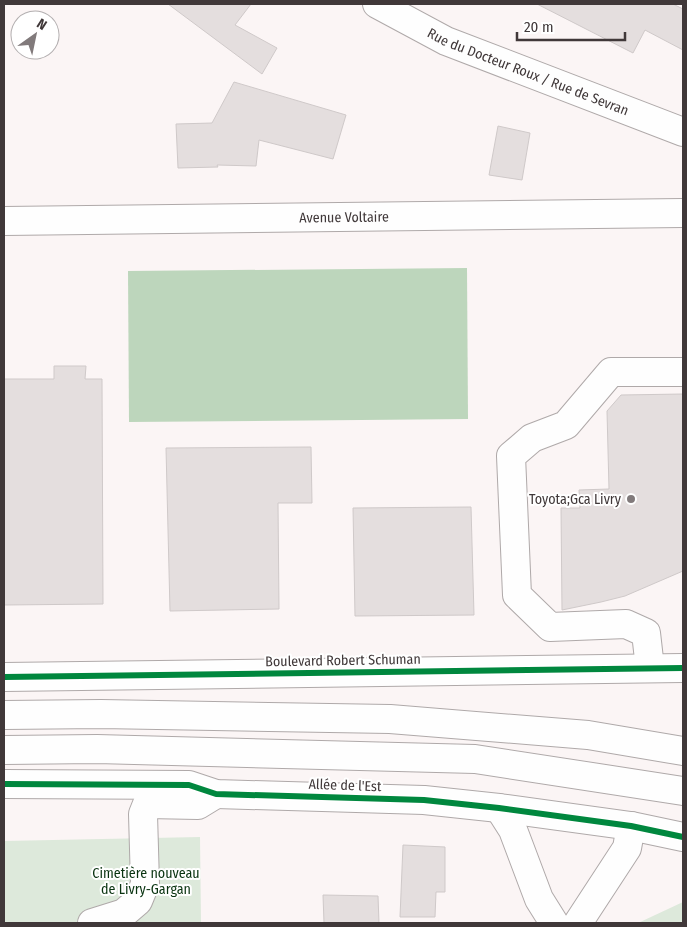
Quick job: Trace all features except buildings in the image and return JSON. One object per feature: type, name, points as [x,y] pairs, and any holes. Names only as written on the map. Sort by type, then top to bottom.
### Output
[{"type":"main road","name":"Rue du Docteur Roux / Rue de Sevran","points":[[377,4],[446,41],[683,132]]},
{"type":"main road","name":"Avenue Voltaire","points":[[4,221],[683,213]]},
{"type":"main road","points":[[650,668],[646,633],[626,624],[550,627],[517,595],[512,456],[532,438],[566,425],[611,372],[683,372]]},
{"type":"main road","name":"Boulevard Robert Schuman","points":[[4,677],[683,668]]},
{"type":"main road","points":[[4,715],[101,714],[390,719],[588,735],[683,752]]},
{"type":"main road","points":[[4,750],[97,749],[474,759],[683,791]]},
{"type":"main road","name":"Allée de l'Est","points":[[4,784],[189,785],[216,794],[424,800],[632,826],[683,837]]},
{"type":"main road","points":[[92,923],[124,912],[138,900],[145,884],[142,814],[147,804],[198,805],[216,794]]},
{"type":"main road","points":[[499,808],[513,830],[539,899],[554,923]]},
{"type":"main road","points":[[578,923],[627,848],[632,826]]},
{"type":"green space","name":"Cimetière nouveau de Livry-Gargan","points":[[200,837],[201,923],[4,923],[4,841]]},
{"type":"green space","points":[[683,902],[683,923],[638,923]]},
{"type":"shaded area","points":[[467,268],[468,419],[129,422],[128,271]]},
{"type":"cycle path","points":[[4,677],[683,668]]},
{"type":"cycle path","points":[[4,784],[189,785],[216,794],[424,800],[631,826],[683,837]]},
{"type":"place","name":"Toyota;Gca Livry","points":[[631,499]]}]
